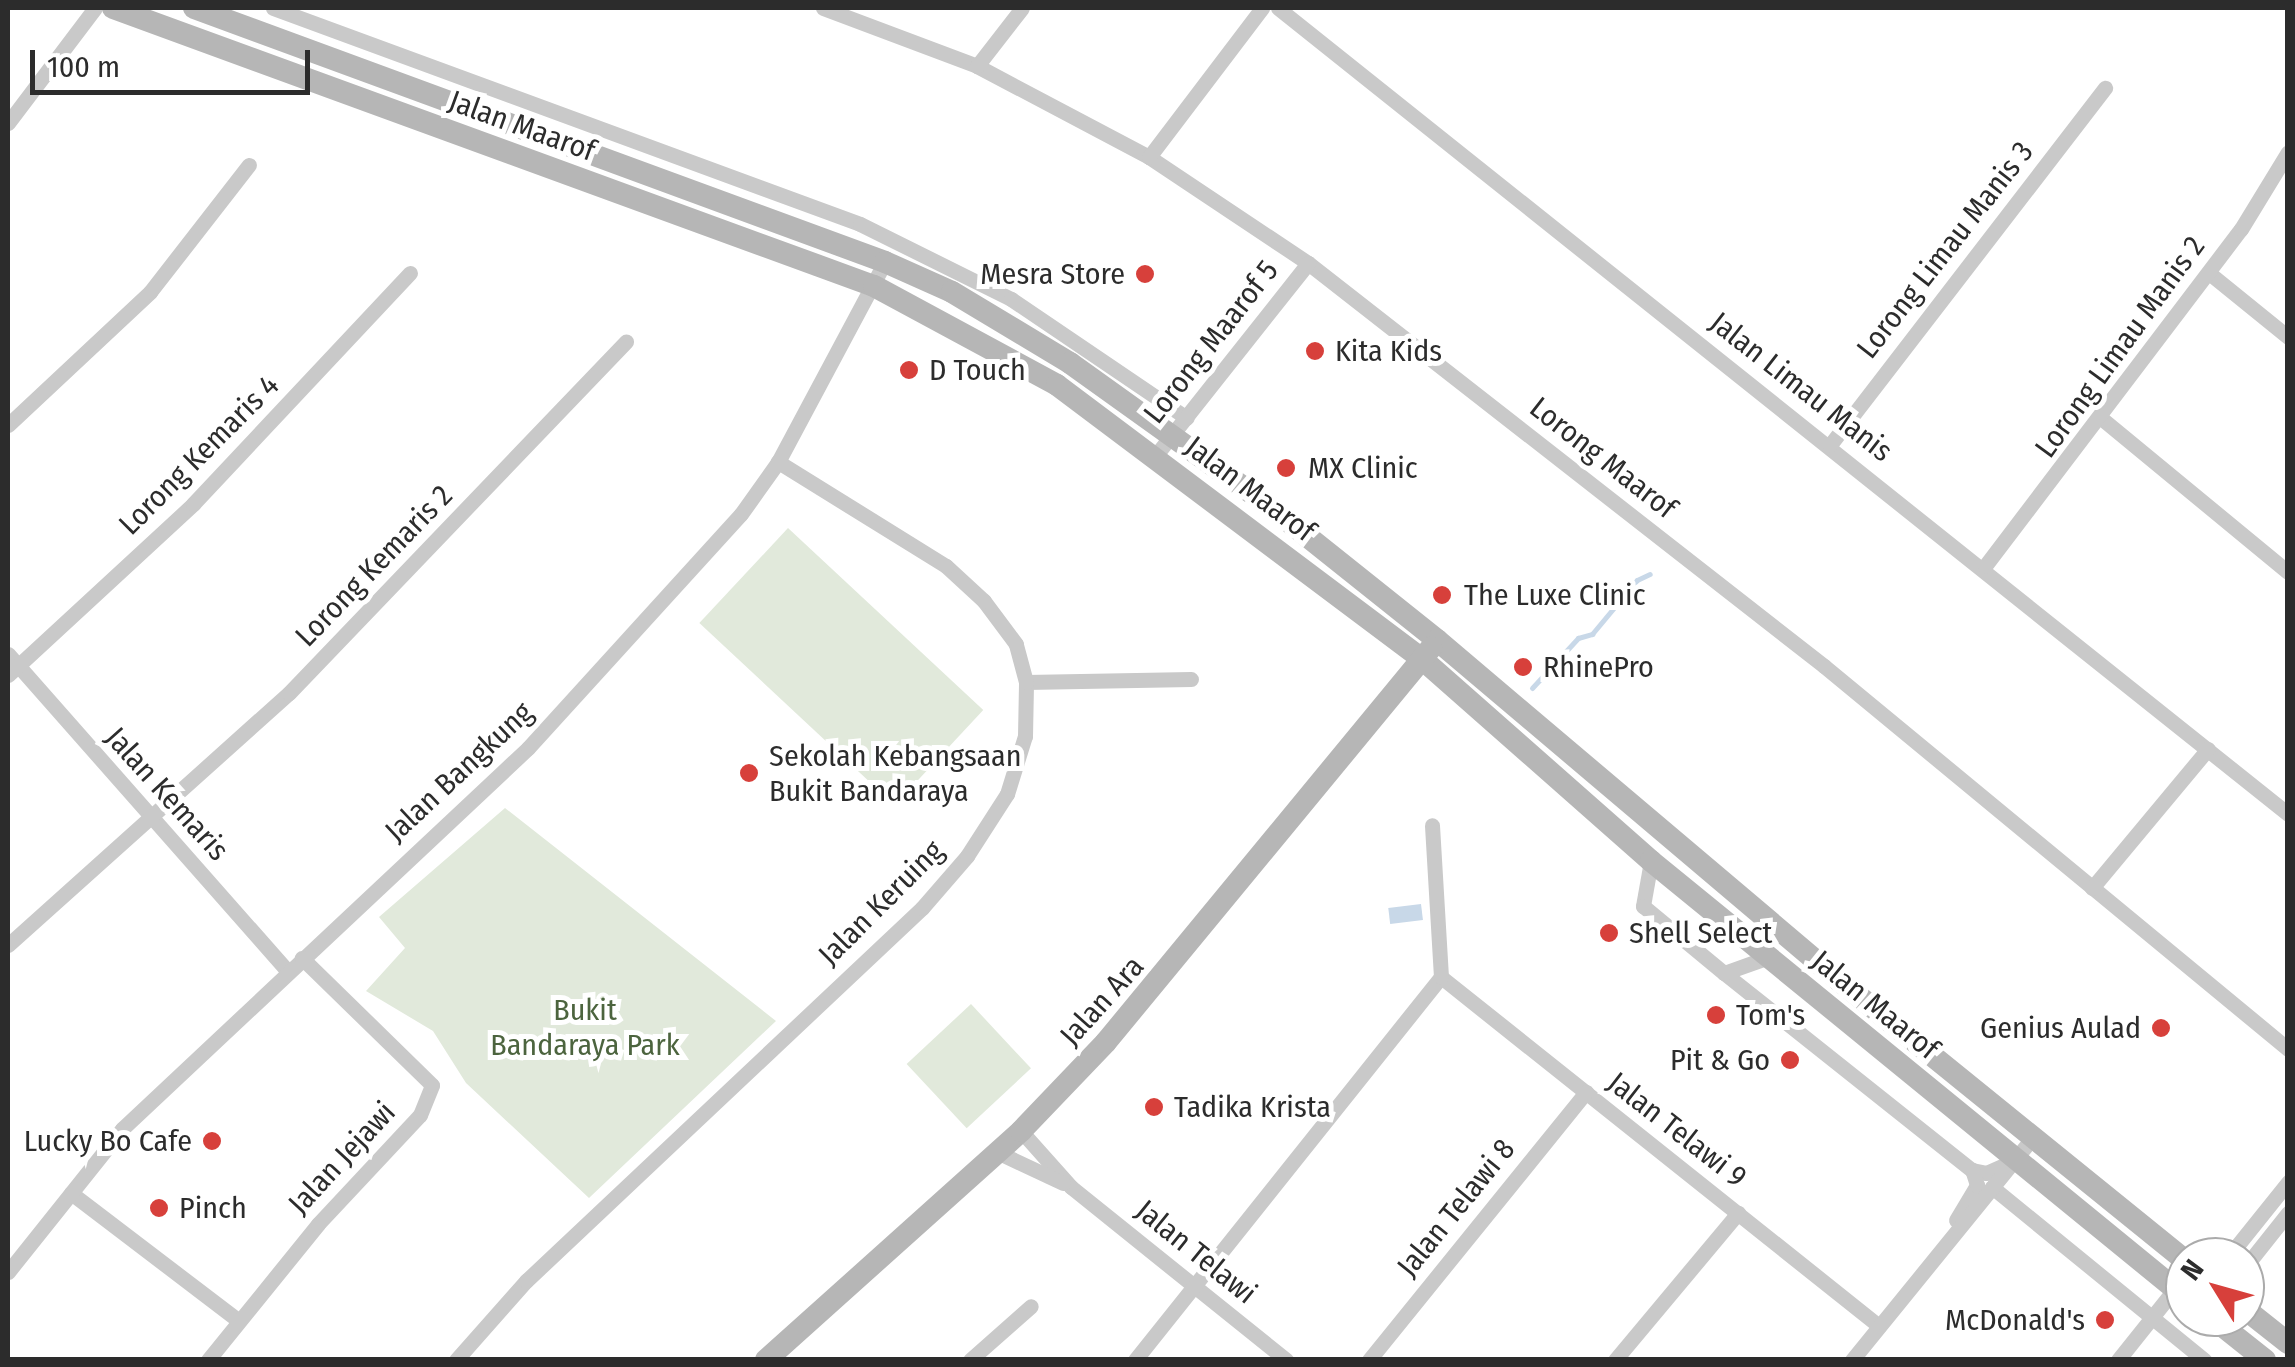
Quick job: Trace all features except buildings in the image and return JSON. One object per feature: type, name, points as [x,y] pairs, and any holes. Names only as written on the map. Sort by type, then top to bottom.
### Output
[{"type":"main road","name":"Jalan Maarof","points":[[113,8],[874,286],[1056,385],[1156,455],[1422,659],[1651,862],[2016,1160],[2165,1274]]},
{"type":"main road","name":"Jalan Maarof","points":[[194,8],[885,262],[952,292],[1180,427],[2165,1244]]},
{"type":"main road","name":"Jalan Ara","points":[[766,1360],[1021,1131],[1154,989],[1437,640]]},
{"type":"main road","points":[[2265,1324],[2288,1342]]},
{"type":"main road","points":[[2236,1337],[2264,1360]]},
{"type":"street","points":[[8,123],[95,8]]},
{"type":"street","name":"Jalan Maarof","points":[[273,8],[860,224],[1011,299],[1180,427]]},
{"type":"street","name":"Lorong Maarof","points":[[822,8],[977,66],[1149,157],[1308,263],[1809,654],[2288,1049]]},
{"type":"street","points":[[977,66],[1022,8]]},
{"type":"street","points":[[1149,157],[1262,8]]},
{"type":"street","name":"Jalan Limau Manis","points":[[1278,8],[1985,566],[2288,814]]},
{"type":"street","name":"Lorong Limau Manis 3","points":[[1830,445],[2105,88]]},
{"type":"street","name":"Lorong Limau Manis 2","points":[[1985,566],[2102,418],[2209,273],[2288,152]]},
{"type":"street","points":[[8,425],[150,292],[250,165]]},
{"type":"street","name":"Jalan Bangkung","points":[[8,1272],[122,1129],[528,748],[741,514],[778,462],[885,262]]},
{"type":"street","name":"Lorong Maarof 5","points":[[1156,455],[1308,263]]},
{"type":"street","name":"Lorong Kemaris 4","points":[[11,665],[194,504],[410,273]]},
{"type":"street","points":[[2209,273],[2288,337]]},
{"type":"street","name":"Lorong Kemaris 2","points":[[8,945],[146,815],[289,693],[626,340]]},
{"type":"street","points":[[2102,418],[2288,572]]},
{"type":"street","name":"Jalan Keruing","points":[[456,1360],[526,1281],[922,908],[967,856],[1007,794],[1025,736],[1026,682],[1016,644],[959,578],[778,462]]},
{"type":"street","name":"Jalan Kemaris","points":[[11,665],[287,971]]},
{"type":"street","points":[[1026,682],[1190,678]]},
{"type":"street","points":[[2092,888],[2208,749]]},
{"type":"street","points":[[1135,1360],[1441,978],[1432,825]]},
{"type":"street","points":[[1651,862],[1643,906],[1724,973],[1972,1170],[1986,1173],[2016,1160]]},
{"type":"street","points":[[1724,973],[1769,957]]},
{"type":"street","name":"Jalan Jejawi","points":[[208,1360],[238,1320],[420,1116],[432,1085],[302,958]]},
{"type":"street","name":"Jalan Telawi 9","points":[[1441,978],[1879,1326]]},
{"type":"street","name":"Jalan Telawi 8","points":[[1369,1360],[1586,1092]]},
{"type":"street","name":"Jalan Telawi","points":[[1021,1131],[1071,1187],[1286,1360]]},
{"type":"street","points":[[1852,1360],[2033,1137]]},
{"type":"street","name":"Jalan Telawi","points":[[997,1152],[1071,1187]]},
{"type":"street","points":[[1948,1242],[1978,1185],[1972,1170]]},
{"type":"street","points":[[2244,1237],[2288,1182]]},
{"type":"street","points":[[1992,1187],[2204,1360]]},
{"type":"street","points":[[71,1193],[238,1320]]},
{"type":"street","points":[[1614,1360],[1738,1213]]},
{"type":"street","points":[[2265,1242],[2288,1213]]},
{"type":"street","points":[[2118,1360],[2165,1305]]},
{"type":"street","points":[[970,1360],[1031,1306]]},
{"type":"green space","points":[[788,528],[983,710],[895,805],[699,623]]},
{"type":"green space","name":"Bukit Bandaraya Park","points":[[505,808],[776,1021],[589,1198],[466,1083],[433,1031],[366,991],[405,948],[379,917]]},
{"type":"green space","points":[[971,1004],[1031,1068],[967,1128],[907,1064]]},
{"type":"water","points":[[1421,904],[1423,920],[1390,924],[1388,908]]},
{"type":"waterway","points":[[1532,688],[1578,638],[1592,634],[1637,580],[1650,574]]},
{"type":"place","name":"Mesra Store","points":[[1145,274]]},
{"type":"place","name":"Kita Kids","points":[[1315,351]]},
{"type":"place","name":"D Touch","points":[[909,370]]},
{"type":"place","name":"MX Clinic","points":[[1286,468]]},
{"type":"place","name":"The Luxe Clinic","points":[[1442,595]]},
{"type":"place","name":"RhinePro","points":[[1523,667]]},
{"type":"place","name":"Sekolah Kebangsaan Bukit Bandaraya","points":[[749,773]]},
{"type":"place","name":"Shell Select","points":[[1609,933]]},
{"type":"place","name":"Tom's","points":[[1716,1015]]},
{"type":"place","name":"Genius Aulad","points":[[2161,1028]]},
{"type":"place","name":"Pit & Go","points":[[1790,1060]]},
{"type":"place","name":"Tadika Krista","points":[[1154,1107]]},
{"type":"place","name":"Lucky Bo Cafe","points":[[212,1141]]},
{"type":"place","name":"Pinch","points":[[159,1208]]},
{"type":"place","name":"McDonald's","points":[[2105,1320]]}]
